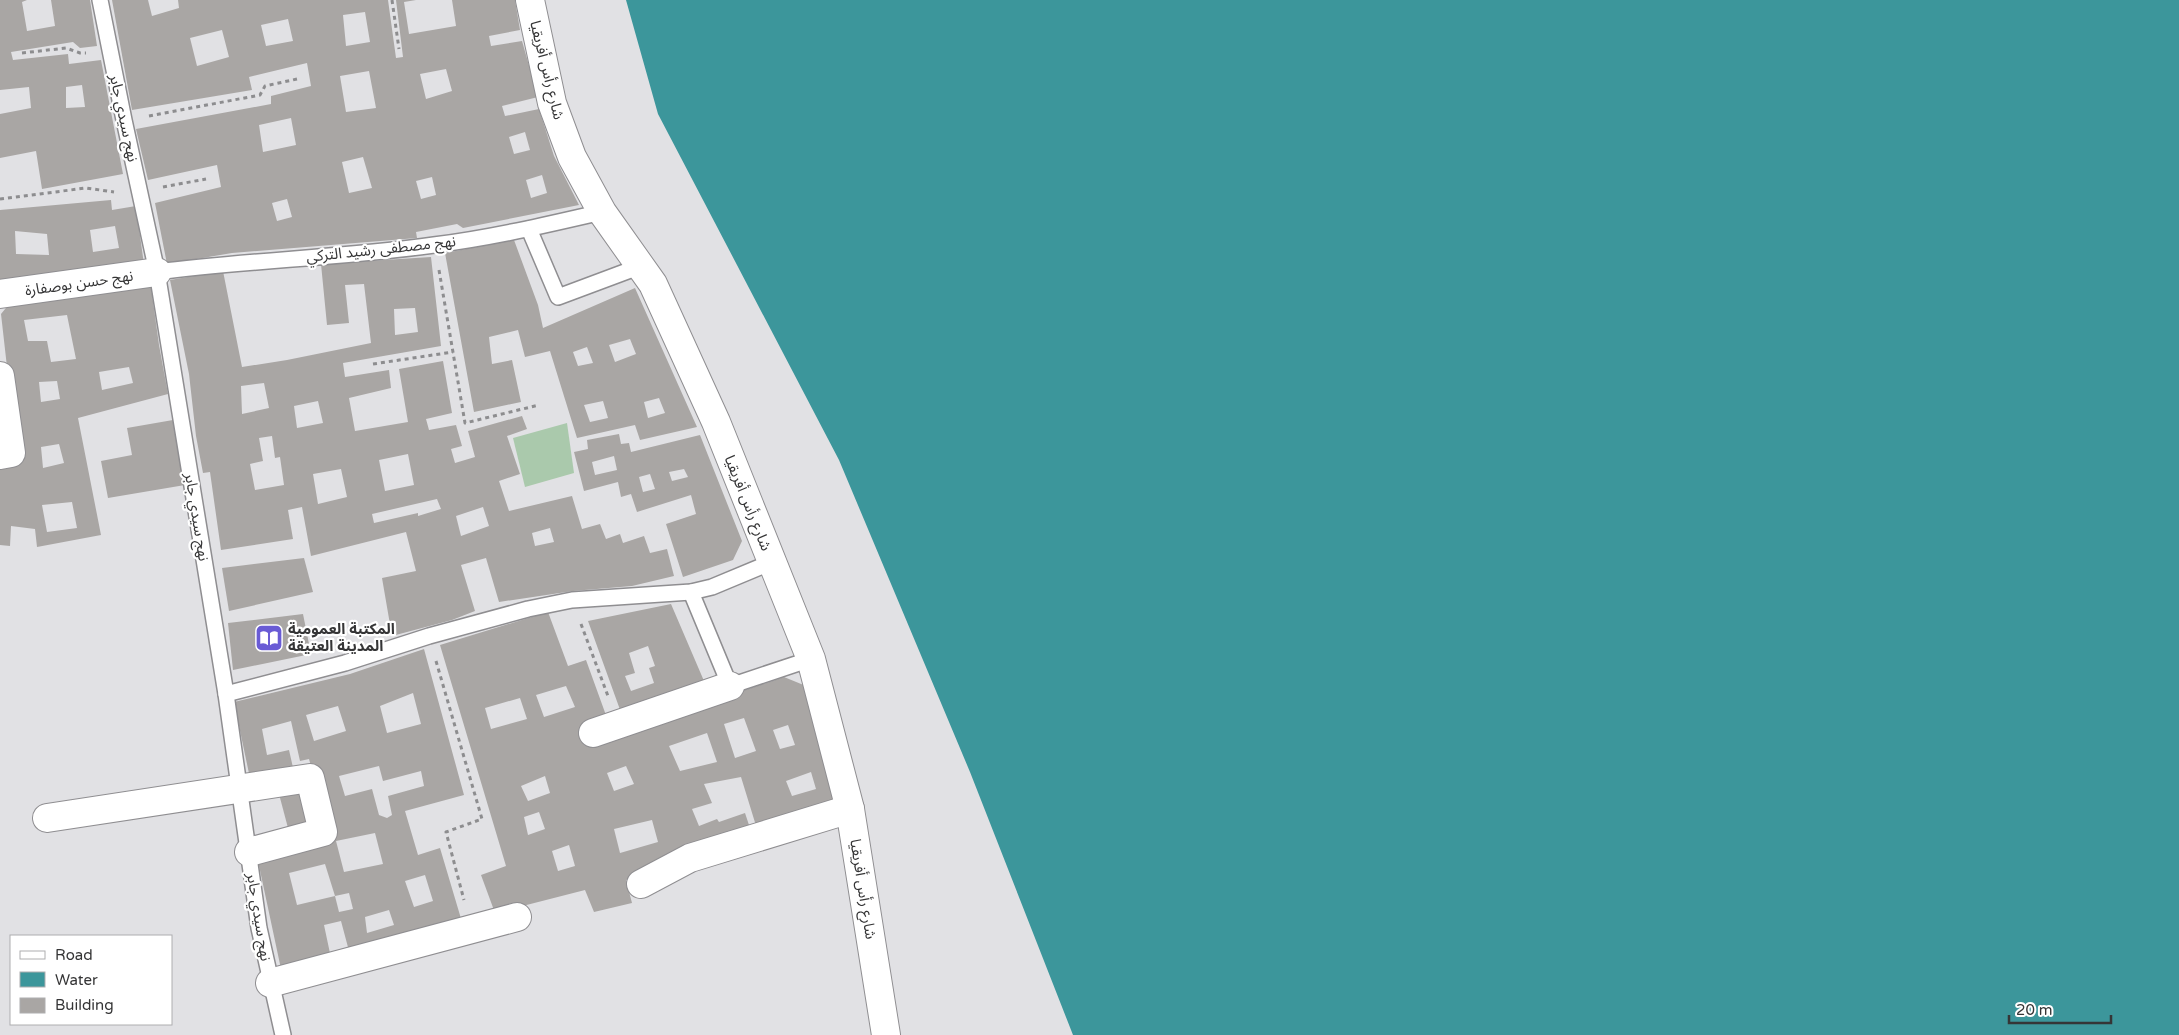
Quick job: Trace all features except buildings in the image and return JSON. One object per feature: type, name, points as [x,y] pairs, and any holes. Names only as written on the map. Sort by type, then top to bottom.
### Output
[{"type":"street","name":"شارع رأس أفريقيا","points":[[530,0],[552,103],[572,157],[602,212],[654,284],[716,422],[811,659],[850,809],[886,1035]]},
{"type":"street","name":"نهج حسن بوصفارة","points":[[0,294],[157,272]]},
{"type":"street","points":[[0,376],[10,453],[0,455]]},
{"type":"street","points":[[593,733],[730,686]]},
{"type":"street","points":[[47,818],[310,778],[323,832],[249,852]]},
{"type":"street","points":[[641,884],[690,858],[850,809]]},
{"type":"street","points":[[270,983],[517,917]]},
{"type":"lane","name":"نهج سيدي جابر","points":[[100,0],[109,51],[157,272],[226,694],[259,928],[283,1035]]},
{"type":"lane","name":"نهج مصطفى رشيد التركي","points":[[157,272],[227,263],[389,251],[435,245],[528,229],[602,212]]},
{"type":"lane","points":[[528,229],[558,297],[641,266]]},
{"type":"lane","points":[[226,694],[345,663],[429,636],[528,609],[572,600],[691,592],[712,587],[772,562]]},
{"type":"lane","points":[[691,592],[730,686],[811,659]]},
{"type":"path","points":[[392,0],[399,49]]},
{"type":"path","points":[[22,53],[66,48],[80,53],[109,51]]},
{"type":"path","points":[[124,120],[260,96],[265,86],[297,79]]},
{"type":"path","points":[[0,199],[86,188],[116,193],[206,179]]},
{"type":"path","points":[[435,245],[465,423],[539,405]]},
{"type":"path","points":[[373,364],[453,352]]},
{"type":"path","points":[[572,600],[618,725]]},
{"type":"path","points":[[429,636],[482,819],[446,832],[472,929]]},
{"type":"green space","points":[[567,423],[574,473],[525,487],[513,438]]},
{"type":"water","points":[[626,0],[2179,0],[2179,1035],[1073,1035],[970,772],[839,460],[658,114]]},
{"type":"place","name":"المكتبة العمومية المدينة العتيقة","points":[[269,638]]}]
